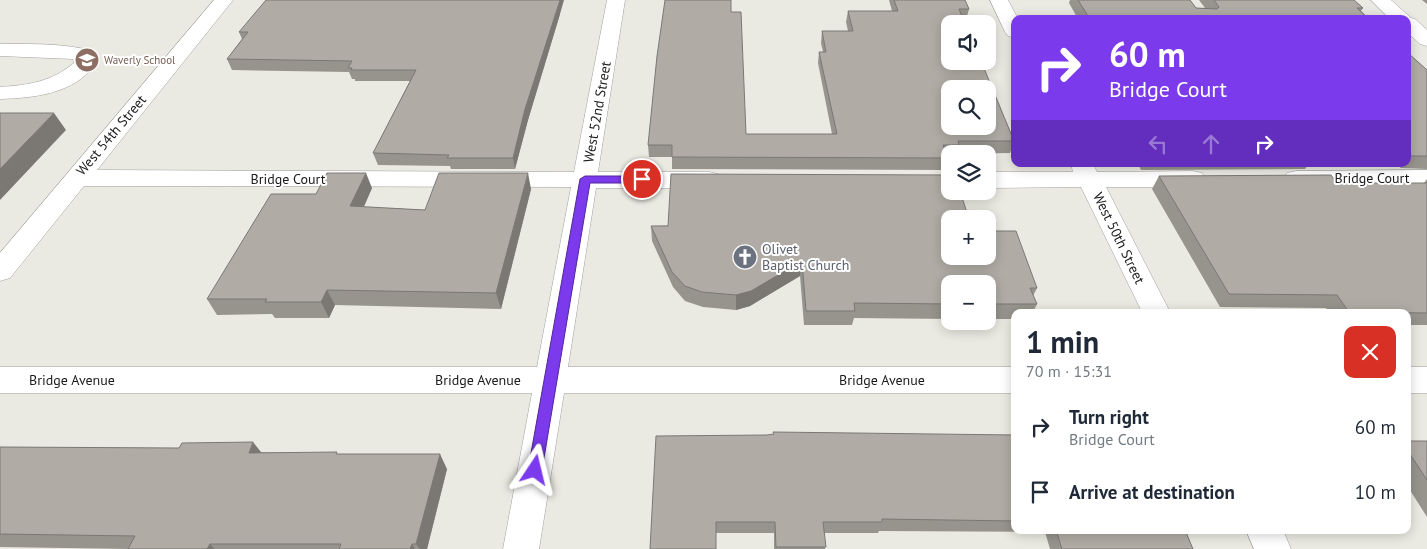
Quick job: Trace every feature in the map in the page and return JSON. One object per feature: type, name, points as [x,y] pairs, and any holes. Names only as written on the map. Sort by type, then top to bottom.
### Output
[{"type":"street","name":"West 54th Street","points":[[0,271],[224,0]]},
{"type":"street","name":"West 52nd Street","points":[[521,549],[616,0]]},
{"type":"street","points":[[998,0],[1011,24]]},
{"type":"street","points":[[1380,0],[1397,15]]},
{"type":"street","points":[[1411,26],[1427,40]]},
{"type":"street","points":[[0,50],[62,51],[82,54],[84,64],[70,78],[48,88],[0,94]]},
{"type":"street","name":"Bridge Court","points":[[1276,179],[1329,171],[1427,178]]},
{"type":"street","points":[[996,179],[1086,172],[1216,179]]},
{"type":"street","name":"West 50th Street","points":[[1086,172],[1154,309]]},
{"type":"street","name":"Bridge Court","points":[[75,178],[732,180]]},
{"type":"street","name":"Bridge Avenue","points":[[0,380],[1011,380]]},
{"type":"street","points":[[1411,380],[1427,380]]},
{"type":"street","points":[[1266,534],[1273,549]]},
{"type":"building","points":[[266,0],[560,0],[525,109],[513,158],[447,158],[449,155],[373,153],[416,70],[351,70],[352,68],[348,68],[352,61],[227,59],[248,32],[239,32]]},
{"type":"building","points":[[665,0],[731,0],[731,12],[741,12],[746,134],[837,134],[819,52],[826,52],[822,31],[853,31],[848,11],[898,11],[894,0],[965,0],[969,9],[959,9],[961,15],[941,15],[941,70],[985,70],[989,80],[941,80],[941,135],[996,135],[996,97],[1011,134],[1011,141],[958,141],[959,145],[941,145],[941,158],[672,157],[672,145],[648,145]]},
{"type":"building","points":[[1078,0],[1190,0],[1196,8],[1217,9],[1219,7],[1214,0],[1354,0],[1363,8],[1357,8],[1365,15],[1087,15]]},
{"type":"building","points":[[1411,56],[1427,70],[1427,156],[1411,156]]},
{"type":"building","points":[[0,113],[54,113],[0,169]]},
{"type":"building","points":[[327,173],[366,173],[350,206],[425,210],[439,173],[528,173],[496,293],[327,290],[321,302],[265,302],[267,299],[207,299],[271,194],[316,194]]},
{"type":"building","points":[[671,174],[941,175],[941,200],[963,200],[966,210],[941,210],[941,265],[996,265],[996,231],[1016,231],[1037,288],[1030,288],[1037,304],[996,304],[996,275],[941,275],[941,304],[854,303],[855,311],[806,311],[802,261],[751,291],[736,295],[702,292],[685,286],[672,272],[651,226],[668,226]]},
{"type":"building","points":[[1331,175],[1337,183],[1427,183],[1427,313],[1411,313],[1411,309],[1347,309],[1337,295],[1229,294],[1159,176]]},
{"type":"building","points":[[773,432],[1011,435],[1011,521],[882,519],[882,522],[823,522],[826,547],[776,547],[775,522],[716,522],[716,549],[650,549],[656,436],[774,434]]},
{"type":"building","points":[[1411,441],[1427,441],[1427,480],[1411,456]]},
{"type":"building","points":[[253,442],[249,453],[440,454],[416,544],[412,544],[410,549],[339,549],[341,544],[210,544],[207,549],[128,549],[135,536],[0,534],[0,447],[179,448],[182,443]]},
{"type":"building","points":[[1057,534],[1187,534],[1193,549],[1062,549]]},
{"type":"place","name":"Waverly School","points":[[87,60]]},
{"type":"place","name":"Olivet Baptist Church","points":[[745,257]]},
{"type":"route","points":[[535,470],[585,179],[642,179]]}]
